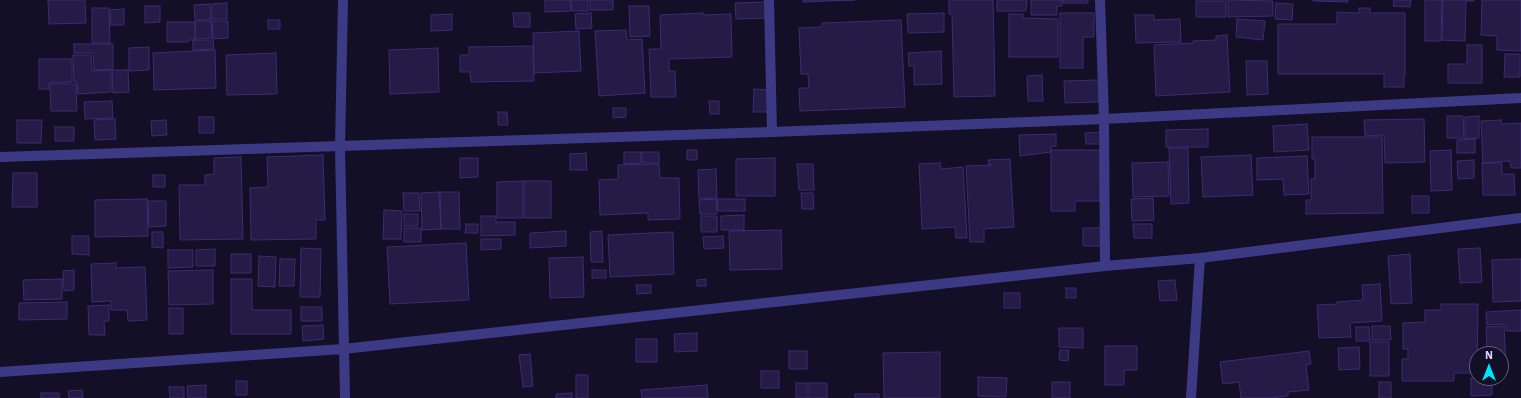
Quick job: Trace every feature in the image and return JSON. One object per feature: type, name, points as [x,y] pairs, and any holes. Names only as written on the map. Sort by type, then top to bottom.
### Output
[{"type":"street","points":[[343,0],[340,146],[345,398]]},
{"type":"street","points":[[769,0],[772,132]]},
{"type":"street","points":[[1100,0],[1104,119],[1106,266]]},
{"type":"street","points":[[0,157],[772,132],[1104,119],[1521,98]]},
{"type":"street","points":[[0,372],[343,349],[1106,266],[1200,258],[1521,218]]},
{"type":"street","points":[[1191,398],[1200,258]]},
{"type":"building","points":[[48,0],[85,0],[86,23],[49,24]]},
{"type":"building","points":[[545,0],[570,0],[571,11],[545,12]]},
{"type":"building","points":[[571,0],[588,0],[588,11],[572,11]]},
{"type":"building","points":[[590,0],[613,0],[613,10],[590,10]]},
{"type":"building","points":[[803,0],[855,0],[803,2]]},
{"type":"building","points":[[949,0],[993,0],[995,96],[954,97],[952,14],[949,14]]},
{"type":"building","points":[[997,0],[1027,0],[1026,11],[997,11]]},
{"type":"building","points":[[1031,0],[1062,0],[1062,6],[1057,6],[1057,15],[1031,15]]},
{"type":"building","points":[[1063,0],[1088,0],[1088,3],[1063,3]]},
{"type":"building","points":[[1228,0],[1273,1],[1273,16],[1228,17]]},
{"type":"building","points":[[1348,0],[1348,2],[1313,1]]},
{"type":"building","points":[[1394,0],[1411,0],[1410,7],[1393,6]]},
{"type":"building","points":[[1425,0],[1442,0],[1441,41],[1425,41]]},
{"type":"building","points":[[1443,0],[1474,0],[1466,1],[1465,41],[1442,40]]},
{"type":"building","points":[[1482,0],[1521,0],[1521,51],[1497,50],[1497,36],[1481,35]]},
{"type":"building","points":[[1196,1],[1226,1],[1226,17],[1196,17]]},
{"type":"building","points":[[766,2],[767,18],[736,19],[735,3]]},
{"type":"building","points":[[227,3],[227,19],[212,19],[212,4]]},
{"type":"building","points":[[1276,3],[1293,4],[1292,20],[1275,19]]},
{"type":"building","points":[[210,4],[211,20],[195,20],[194,5]]},
{"type":"building","points":[[145,6],[160,6],[160,22],[145,23]]},
{"type":"building","points":[[629,6],[649,6],[650,36],[630,37]]},
{"type":"building","points":[[92,8],[109,8],[110,43],[92,43]]},
{"type":"building","points":[[1359,8],[1370,8],[1370,13],[1405,13],[1404,87],[1384,87],[1384,74],[1278,74],[1278,24],[1337,24],[1337,12],[1359,13]]},
{"type":"building","points":[[124,9],[124,25],[111,25],[110,10]]},
{"type":"building","points":[[513,13],[530,13],[530,27],[514,27]]},
{"type":"building","points":[[591,13],[592,28],[576,29],[575,14]]},
{"type":"building","points":[[703,13],[703,15],[731,14],[732,57],[669,59],[669,71],[675,71],[676,97],[651,97],[649,49],[661,49],[660,15]]},
{"type":"building","points":[[944,13],[944,32],[908,33],[907,14]]},
{"type":"building","points":[[1060,13],[1094,13],[1094,37],[1083,37],[1083,68],[1060,68]]},
{"type":"building","points":[[452,14],[452,30],[431,31],[431,15]]},
{"type":"building","points":[[1009,14],[1023,14],[1023,18],[1058,19],[1058,57],[1009,57]]},
{"type":"building","points":[[1135,15],[1154,15],[1154,20],[1180,19],[1181,42],[1136,43]]},
{"type":"building","points":[[1237,19],[1265,21],[1263,40],[1236,37]]},
{"type":"building","points":[[268,20],[280,20],[280,29],[268,29]]},
{"type":"building","points":[[901,20],[905,107],[800,111],[799,88],[809,88],[808,74],[801,74],[799,28],[822,27],[822,23]]},
{"type":"building","points":[[195,21],[211,21],[212,38],[196,39]]},
{"type":"building","points":[[212,21],[228,21],[228,38],[213,39]]},
{"type":"building","points":[[167,22],[195,22],[195,40],[188,40],[188,42],[167,42]]},
{"type":"building","points":[[626,30],[627,40],[642,39],[645,93],[599,96],[595,31]]},
{"type":"building","points":[[579,31],[581,71],[534,73],[533,33]]},
{"type":"building","points":[[1227,35],[1230,92],[1156,96],[1154,45],[1216,40],[1216,36]]},
{"type":"building","points":[[193,40],[213,40],[214,49],[193,50]]},
{"type":"building","points":[[74,44],[113,44],[113,69],[94,70],[93,53],[74,53]]},
{"type":"building","points":[[1467,45],[1482,45],[1482,83],[1448,83],[1448,64],[1467,64]]},
{"type":"building","points":[[533,46],[534,81],[471,82],[470,72],[460,72],[460,55],[469,55],[469,47]]},
{"type":"building","points":[[149,47],[149,70],[129,71],[129,48]]},
{"type":"building","points":[[438,48],[439,92],[390,94],[389,50]]},
{"type":"building","points":[[215,50],[216,88],[154,90],[153,53]]},
{"type":"building","points":[[941,51],[942,84],[914,85],[914,66],[909,66],[908,53]]},
{"type":"building","points":[[276,53],[277,94],[227,95],[226,55]]},
{"type":"building","points":[[1505,54],[1520,54],[1520,77],[1504,77]]},
{"type":"building","points":[[73,55],[91,55],[92,71],[111,70],[111,92],[78,94],[77,82],[74,82]]},
{"type":"building","points":[[39,59],[72,59],[72,82],[49,83],[49,89],[39,89]]},
{"type":"building","points":[[1246,61],[1267,61],[1268,94],[1247,95]]},
{"type":"building","points":[[112,70],[128,70],[129,92],[113,93]]},
{"type":"building","points":[[1042,75],[1043,101],[1028,101],[1027,76]]},
{"type":"building","points":[[1099,80],[1099,102],[1065,103],[1064,81]]},
{"type":"building","points":[[50,84],[76,84],[77,111],[51,111]]},
{"type":"building","points":[[754,89],[769,90],[769,112],[753,112]]},
{"type":"building","points":[[112,101],[113,118],[85,119],[84,102]]},
{"type":"building","points":[[709,101],[719,101],[719,114],[710,114]]},
{"type":"building","points":[[613,108],[626,108],[626,117],[613,118]]},
{"type":"building","points":[[498,112],[507,112],[508,125],[498,125]]},
{"type":"building","points":[[1447,116],[1463,116],[1464,138],[1447,138]]},
{"type":"building","points":[[1479,116],[1479,138],[1465,139],[1465,117]]},
{"type":"building","points":[[199,117],[214,117],[214,133],[199,133]]},
{"type":"building","points":[[115,119],[116,139],[95,140],[94,120]]},
{"type":"building","points":[[1424,119],[1425,162],[1385,163],[1384,135],[1365,136],[1364,120]]},
{"type":"building","points":[[17,120],[42,120],[41,143],[17,143]]},
{"type":"building","points":[[166,120],[167,135],[152,136],[151,121]]},
{"type":"building","points":[[1501,120],[1501,124],[1521,123],[1521,168],[1511,168],[1510,161],[1483,163],[1481,121]]},
{"type":"building","points":[[1307,124],[1309,150],[1274,152],[1273,126]]},
{"type":"building","points":[[55,127],[74,127],[74,141],[55,141]]},
{"type":"building","points":[[1208,129],[1208,147],[1166,147],[1166,130]]},
{"type":"building","points":[[1101,132],[1102,144],[1086,144],[1085,133]]},
{"type":"building","points":[[1056,134],[1056,146],[1051,147],[1051,152],[1020,156],[1019,135]]},
{"type":"building","points":[[1312,137],[1382,137],[1383,213],[1306,214],[1306,200],[1311,200],[1311,179],[1315,179],[1315,159],[1312,159]]},
{"type":"building","points":[[1475,139],[1475,153],[1457,153],[1457,140]]},
{"type":"building","points":[[1169,148],[1188,148],[1189,203],[1171,204]]},
{"type":"building","points":[[687,150],[697,150],[697,160],[687,160]]},
{"type":"building","points":[[1051,150],[1100,150],[1100,201],[1075,201],[1075,211],[1051,211]]},
{"type":"building","points":[[1451,150],[1452,190],[1431,191],[1430,151]]},
{"type":"building","points":[[624,152],[641,152],[641,163],[624,164]]},
{"type":"building","points":[[642,152],[659,152],[659,163],[642,163]]},
{"type":"building","points":[[586,153],[587,170],[570,170],[570,154]]},
{"type":"building","points":[[323,155],[325,220],[316,220],[316,239],[251,240],[250,188],[268,187],[267,157]]},
{"type":"building","points":[[1251,155],[1253,195],[1203,197],[1201,157]]},
{"type":"building","points":[[1307,156],[1309,194],[1284,195],[1283,179],[1257,180],[1257,158]]},
{"type":"building","points":[[241,157],[243,239],[180,240],[179,185],[205,185],[205,175],[214,174],[214,158]]},
{"type":"building","points":[[460,158],[478,158],[478,177],[460,178]]},
{"type":"building","points":[[775,158],[775,196],[736,196],[736,159]]},
{"type":"building","points":[[1010,159],[1014,227],[984,229],[984,242],[970,242],[966,166],[992,165],[989,165],[988,160]]},
{"type":"building","points":[[1474,160],[1474,178],[1458,179],[1457,161]]},
{"type":"building","points":[[1168,162],[1169,196],[1133,197],[1132,163]]},
{"type":"building","points":[[940,163],[941,169],[963,167],[967,238],[956,238],[955,227],[922,229],[919,164]]},
{"type":"building","points":[[1482,163],[1502,163],[1502,174],[1514,174],[1515,195],[1483,195]]},
{"type":"building","points":[[659,164],[660,178],[679,178],[680,219],[648,220],[648,213],[600,215],[599,180],[618,179],[618,165]]},
{"type":"building","points":[[797,164],[813,164],[814,190],[799,190]]},
{"type":"building","points":[[716,169],[717,198],[699,199],[698,170]]},
{"type":"building","points":[[13,173],[37,173],[37,207],[12,207]]},
{"type":"building","points":[[153,175],[165,175],[165,187],[153,187]]},
{"type":"building","points":[[523,181],[523,218],[497,218],[497,182]]},
{"type":"building","points":[[524,181],[551,181],[551,218],[524,218]]},
{"type":"building","points":[[439,192],[441,229],[422,230],[421,193]]},
{"type":"building","points":[[440,192],[459,192],[460,229],[441,229]]},
{"type":"building","points":[[403,193],[419,193],[420,211],[404,211]]},
{"type":"building","points":[[801,193],[813,193],[814,209],[802,209]]},
{"type":"building","points":[[1412,196],[1429,196],[1429,213],[1412,213]]},
{"type":"building","points":[[1153,198],[1154,220],[1132,221],[1131,199]]},
{"type":"building","points":[[147,199],[148,236],[95,237],[95,200]]},
{"type":"building","points":[[716,199],[717,214],[700,214],[699,200]]},
{"type":"building","points":[[717,199],[745,199],[745,211],[718,211]]},
{"type":"building","points":[[148,201],[166,201],[166,226],[149,227]]},
{"type":"building","points":[[384,210],[402,211],[401,239],[383,239]]},
{"type":"building","points":[[404,214],[418,214],[418,226],[404,226]]},
{"type":"building","points":[[744,215],[744,230],[721,230],[721,216]]},
{"type":"building","points":[[481,216],[496,216],[496,222],[515,222],[515,235],[481,236]]},
{"type":"building","points":[[701,216],[717,216],[717,232],[701,232]]},
{"type":"building","points":[[466,224],[478,224],[478,233],[465,233]]},
{"type":"building","points":[[1133,224],[1152,224],[1152,238],[1134,238]]},
{"type":"building","points":[[404,228],[421,228],[421,242],[404,242]]},
{"type":"building","points":[[1083,228],[1103,228],[1104,246],[1083,246]]},
{"type":"building","points":[[781,230],[782,269],[730,270],[729,231]]},
{"type":"building","points":[[566,231],[566,246],[530,248],[530,233]]},
{"type":"building","points":[[602,231],[603,262],[591,262],[590,232]]},
{"type":"building","points":[[152,232],[163,232],[163,248],[152,247]]},
{"type":"building","points":[[673,232],[674,274],[610,277],[608,235]]},
{"type":"building","points":[[72,236],[89,236],[89,255],[72,254]]},
{"type":"building","points":[[723,236],[724,248],[704,249],[703,237]]},
{"type":"building","points":[[481,239],[501,239],[501,249],[481,250]]},
{"type":"building","points":[[466,243],[469,300],[390,304],[387,247]]},
{"type":"building","points":[[301,248],[321,249],[320,297],[300,297]]},
{"type":"building","points":[[1480,248],[1482,282],[1460,283],[1458,249]]},
{"type":"building","points":[[215,249],[215,266],[196,266],[196,250]]},
{"type":"building","points":[[168,250],[193,250],[193,267],[168,268]]},
{"type":"building","points":[[231,254],[251,254],[251,273],[231,273]]},
{"type":"building","points":[[1410,254],[1412,303],[1391,304],[1388,256]]},
{"type":"building","points":[[259,256],[276,257],[275,287],[258,286]]},
{"type":"building","points":[[583,257],[584,297],[550,298],[549,258]]},
{"type":"building","points":[[280,259],[295,259],[294,286],[279,286]]},
{"type":"building","points":[[1521,259],[1521,301],[1493,302],[1492,260]]},
{"type":"building","points":[[116,263],[116,268],[145,267],[147,320],[128,321],[127,310],[111,310],[111,301],[92,302],[91,264]]},
{"type":"building","points":[[74,270],[74,290],[64,291],[63,271]]},
{"type":"building","points":[[213,270],[213,304],[169,305],[168,271]]},
{"type":"building","points":[[592,270],[606,270],[606,278],[592,278]]},
{"type":"building","points":[[62,279],[62,299],[24,300],[23,280]]},
{"type":"building","points":[[231,279],[252,279],[252,310],[291,310],[291,334],[231,334]]},
{"type":"building","points":[[706,279],[706,286],[697,286],[697,280]]},
{"type":"building","points":[[1175,280],[1177,300],[1160,301],[1158,281]]},
{"type":"building","points":[[1380,284],[1382,321],[1350,323],[1351,337],[1319,338],[1317,305],[1363,300],[1362,285]]},
{"type":"building","points":[[636,285],[651,285],[651,293],[637,294]]},
{"type":"building","points":[[1066,288],[1076,288],[1076,298],[1066,298]]},
{"type":"building","points":[[1004,293],[1020,293],[1020,308],[1004,308]]},
{"type":"building","points":[[67,302],[67,319],[19,320],[19,303]]},
{"type":"building","points":[[1441,304],[1478,304],[1477,346],[1469,346],[1469,373],[1454,373],[1454,381],[1402,381],[1402,359],[1408,359],[1408,349],[1403,349],[1403,323],[1425,322],[1425,310],[1441,310]]},
{"type":"building","points":[[109,305],[109,321],[104,321],[105,335],[89,335],[88,306]]},
{"type":"building","points":[[301,307],[322,307],[322,321],[301,321]]},
{"type":"building","points":[[169,308],[183,308],[183,334],[169,334]]},
{"type":"building","points":[[1521,310],[1521,331],[1506,331],[1506,324],[1487,325],[1486,312]]},
{"type":"building","points":[[323,325],[324,339],[303,341],[302,326]]},
{"type":"building","points":[[1372,326],[1390,326],[1391,340],[1372,340]]},
{"type":"building","points":[[1504,326],[1505,346],[1487,346],[1486,327]]},
{"type":"building","points":[[1356,327],[1369,327],[1370,341],[1356,341]]},
{"type":"building","points":[[1059,328],[1083,328],[1083,348],[1059,347]]},
{"type":"building","points":[[697,333],[697,351],[675,352],[674,334]]},
{"type":"building","points":[[636,339],[657,339],[657,362],[636,362]]},
{"type":"building","points":[[1370,342],[1389,342],[1389,376],[1370,376]]},
{"type":"building","points":[[1105,346],[1137,346],[1137,370],[1124,370],[1124,385],[1105,385]]},
{"type":"building","points":[[1359,347],[1360,369],[1339,370],[1338,348]]},
{"type":"building","points":[[1060,350],[1069,350],[1068,361],[1059,360]]},
{"type":"building","points":[[789,351],[807,351],[807,369],[789,369]]},
{"type":"building","points":[[1309,351],[1311,364],[1306,365],[1309,390],[1288,392],[1288,396],[1270,398],[1241,398],[1239,382],[1223,384],[1220,362]]},
{"type":"building","points":[[940,352],[940,398],[884,398],[883,353]]},
{"type":"building","points":[[530,354],[533,386],[523,387],[519,355]]},
{"type":"building","points":[[761,371],[779,371],[779,388],[761,388]]},
{"type":"building","points":[[576,375],[588,375],[588,398],[576,398]]},
{"type":"building","points":[[978,377],[1007,378],[1006,397],[978,396]]},
{"type":"building","points":[[236,381],[247,381],[247,395],[236,395]]},
{"type":"building","points":[[1052,382],[1070,382],[1070,398],[1052,398]]},
{"type":"building","points":[[1379,382],[1391,382],[1391,398],[1379,398]]},
{"type":"building","points":[[796,383],[807,383],[807,398],[796,398]]},
{"type":"building","points":[[809,383],[827,383],[827,398],[809,398]]},
{"type":"building","points":[[206,385],[206,398],[188,398],[187,386]]},
{"type":"building","points":[[707,385],[708,398],[642,398],[641,390]]},
{"type":"building","points":[[1471,386],[1492,386],[1492,395],[1471,396]]},
{"type":"building","points":[[169,387],[184,387],[184,398],[170,398]]},
{"type":"building","points":[[82,390],[83,398],[69,398],[68,391]]},
{"type":"building","points":[[41,393],[59,393],[59,398],[41,398]]},
{"type":"building","points":[[572,393],[572,398],[556,398],[556,394]]},
{"type":"building","points":[[855,394],[879,394],[879,398],[855,398]]}]
